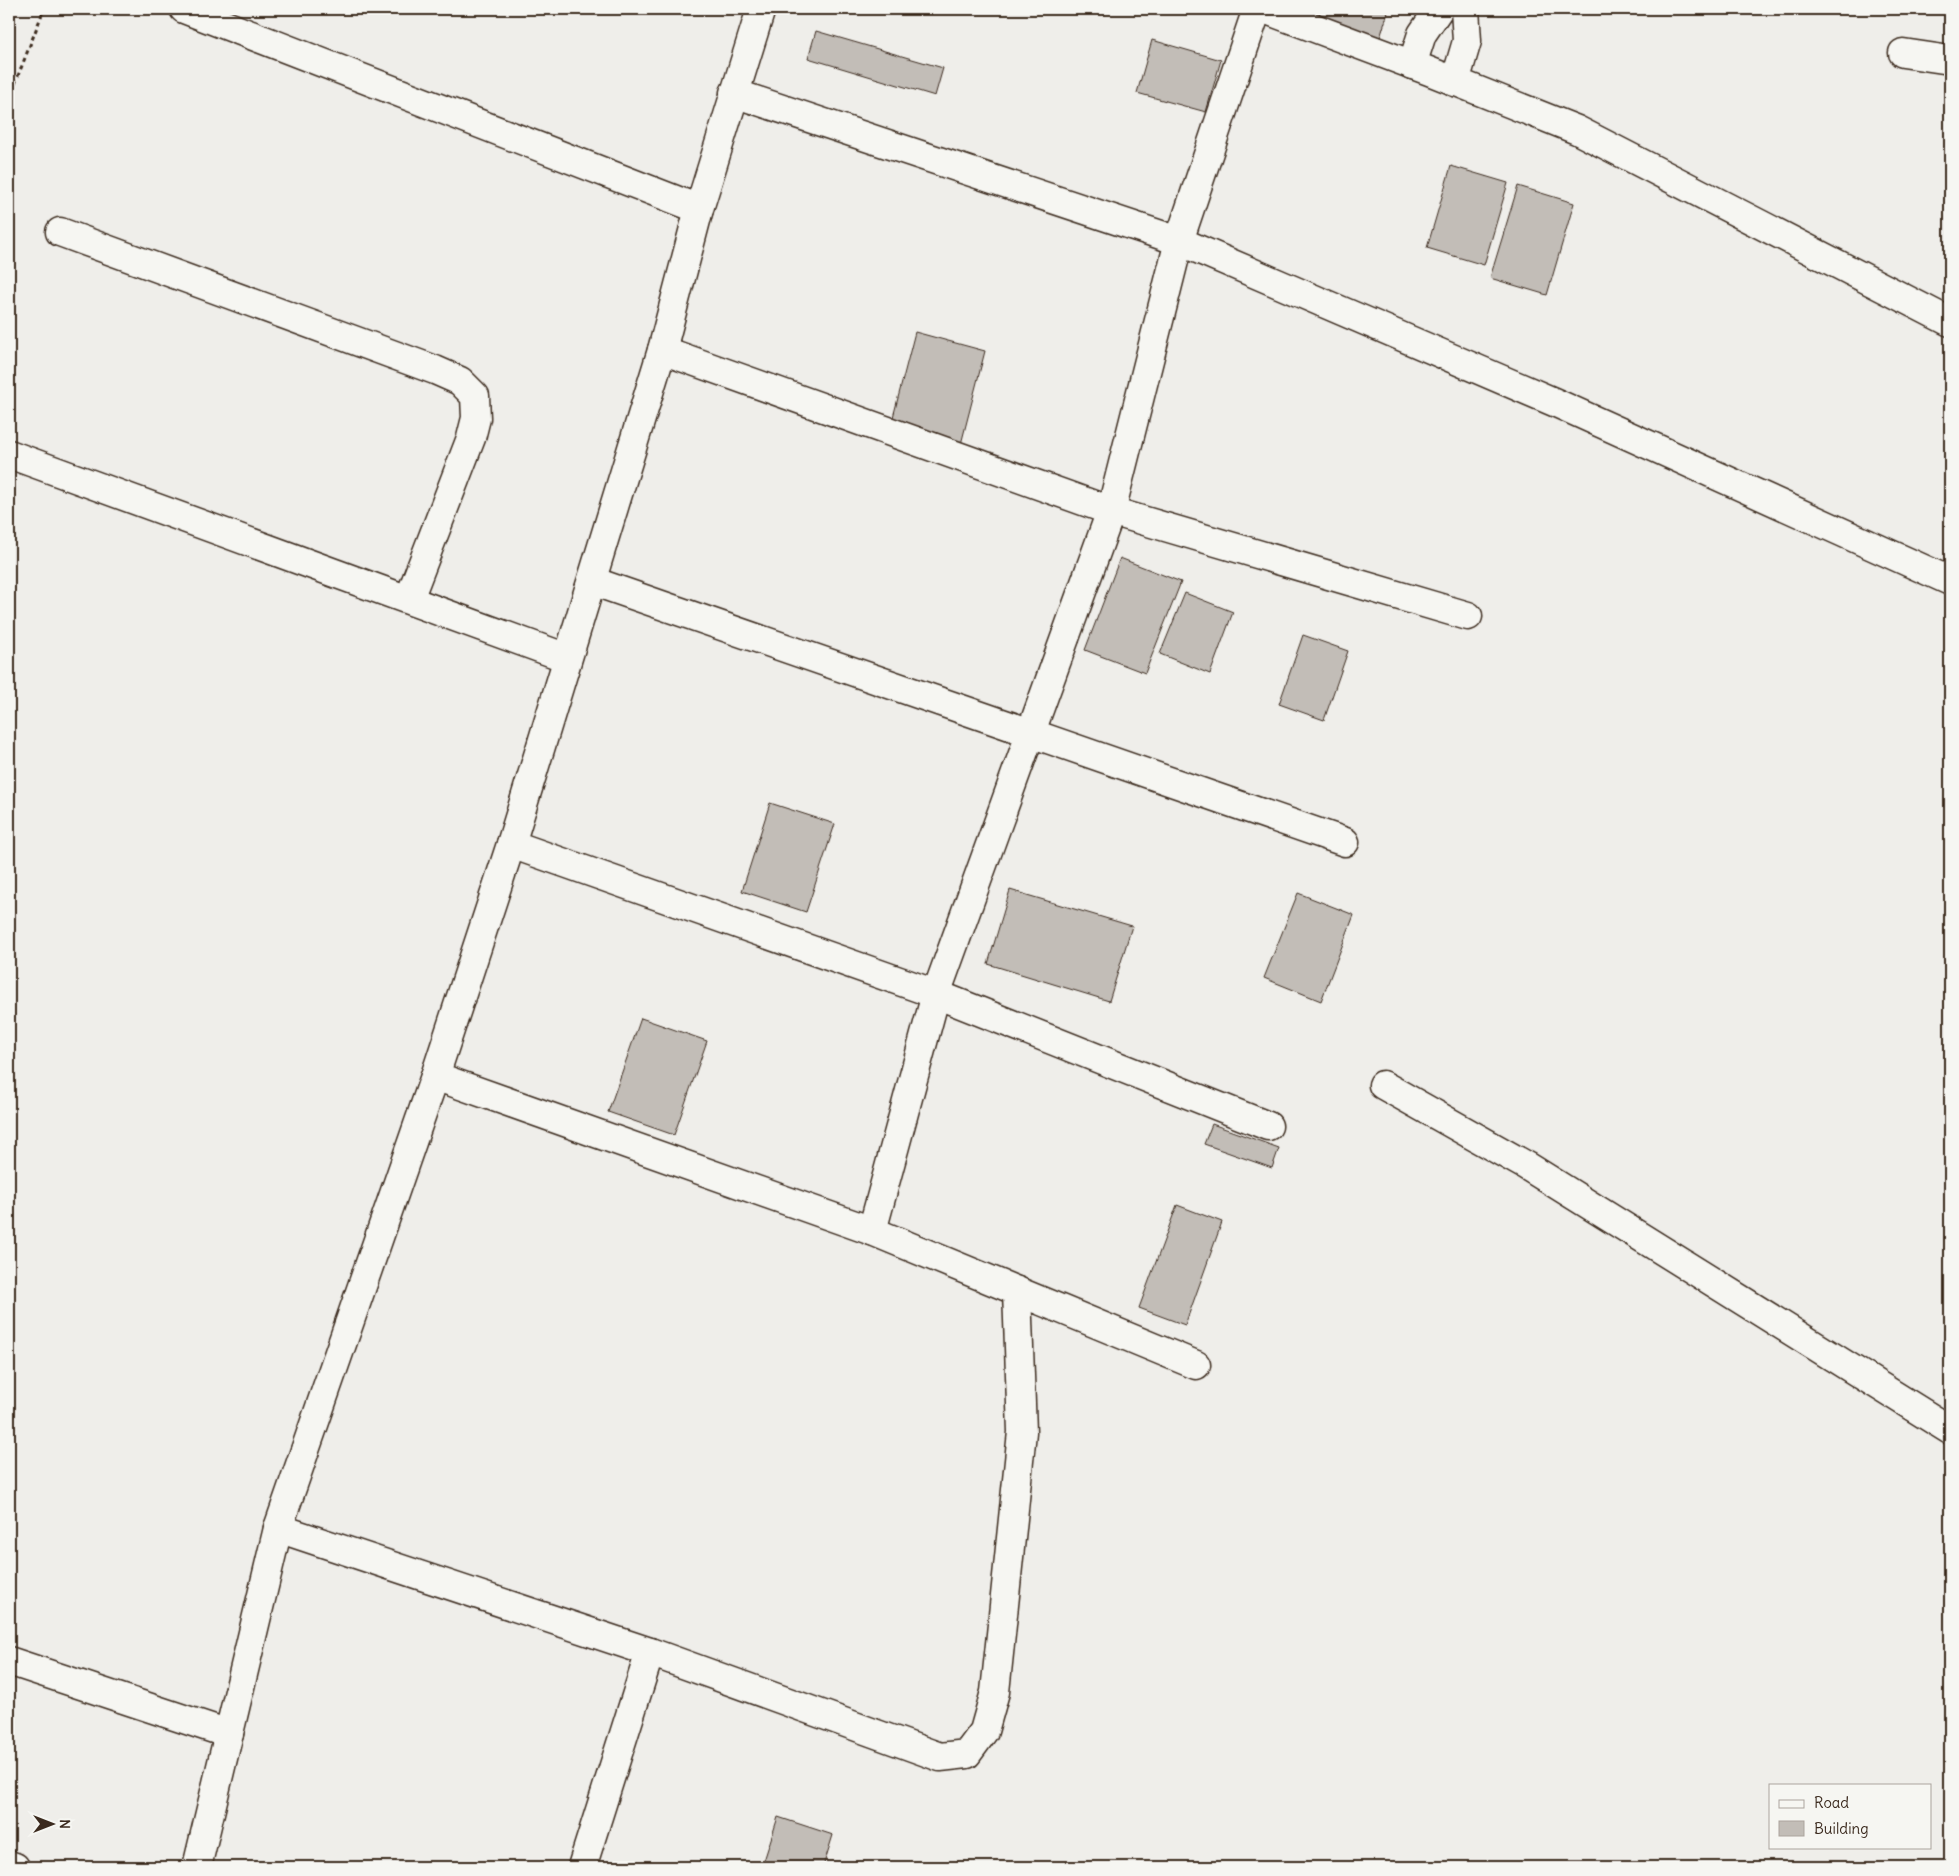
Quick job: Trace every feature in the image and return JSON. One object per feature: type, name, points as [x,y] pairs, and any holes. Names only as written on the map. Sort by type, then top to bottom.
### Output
[{"type":"street","points":[[184,9],[699,209]]},
{"type":"street","points":[[197,1867],[278,1528],[435,1076],[511,844],[662,350],[699,209],[761,9]]},
{"type":"street","points":[[872,1231],[936,994],[1111,511],[1179,241],[1257,9]]},
{"type":"street","points":[[1264,9],[1577,130],[1950,322]]},
{"type":"street","points":[[1412,66],[1422,34],[1439,9]]},
{"type":"street","points":[[1455,82],[1467,41],[1465,9]]},
{"type":"street","points":[[1903,53],[1950,60]]},
{"type":"street","points":[[734,93],[1179,241],[1554,402],[1950,581]]},
{"type":"street","points":[[60,232],[435,370],[460,381],[475,396],[476,418],[471,438],[409,599]]},
{"type":"street","points":[[662,350],[1111,511],[1468,616]]},
{"type":"street","points":[[9,454],[567,658]]},
{"type":"street","points":[[592,581],[1345,842]]},
{"type":"street","points":[[511,844],[936,994],[1268,1126]]},
{"type":"street","points":[[435,1076],[872,1231],[1196,1365]]},
{"type":"street","points":[[1383,1086],[1527,1166],[1950,1430]]},
{"type":"street","points":[[278,1528],[650,1652],[940,1757],[967,1754],[984,1731],[995,1692],[1022,1432],[1017,1291]]},
{"type":"street","points":[[582,1867],[650,1652]]},
{"type":"street","points":[[9,1661],[229,1734]]},
{"type":"street","points":[[9,1865],[15,1867]]},
{"type":"path","points":[[9,100],[44,9]]},
{"type":"building","points":[[1321,9],[1389,9],[1379,41],[1317,22]]},
{"type":"building","points":[[816,31],[943,68],[935,96],[808,58]]},
{"type":"building","points":[[1152,40],[1221,60],[1206,112],[1137,93]]},
{"type":"building","points":[[1451,166],[1508,183],[1484,265],[1427,248]]},
{"type":"building","points":[[1518,186],[1574,203],[1547,295],[1490,278]]},
{"type":"building","points":[[915,332],[985,351],[960,448],[890,429]]},
{"type":"building","points":[[1120,558],[1181,582],[1145,673],[1085,650]]},
{"type":"building","points":[[1185,593],[1233,612],[1210,674],[1160,654]]},
{"type":"building","points":[[1303,635],[1348,651],[1324,720],[1279,704]]},
{"type":"building","points":[[770,803],[835,824],[806,912],[742,891]]},
{"type":"building","points":[[1010,890],[1132,926],[1109,1001],[988,964]]},
{"type":"building","points":[[1298,893],[1354,915],[1321,1001],[1264,978]]},
{"type":"building","points":[[641,1018],[707,1041],[674,1135],[608,1112]]},
{"type":"building","points":[[1212,1124],[1279,1148],[1272,1168],[1204,1144]]},
{"type":"building","points":[[1177,1205],[1222,1222],[1185,1325],[1139,1308]]},
{"type":"building","points":[[778,1817],[833,1835],[823,1867],[762,1867]]}]
